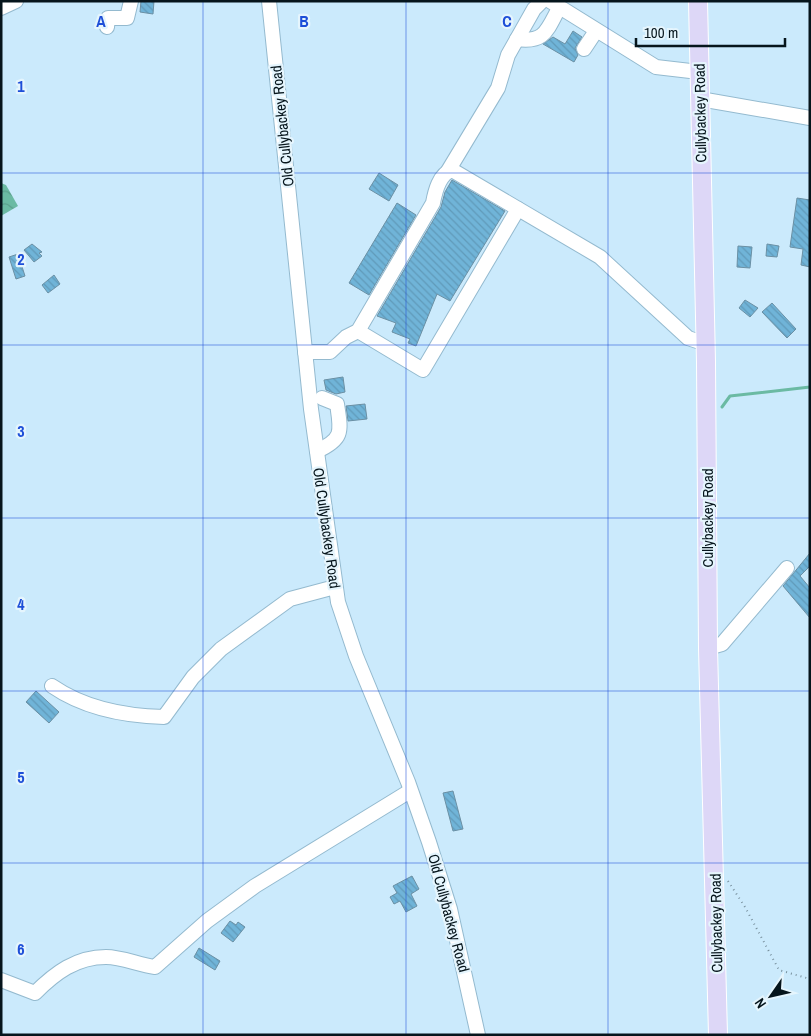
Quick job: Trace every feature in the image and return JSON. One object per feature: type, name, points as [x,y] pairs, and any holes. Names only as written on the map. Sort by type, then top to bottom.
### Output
[{"type":"main road","name":"Cullybackey Road","points":[[698,1],[706,344],[708,648],[718,1035]]},
{"type":"street","points":[[1,8],[16,1]]},
{"type":"street","points":[[107,27],[108,18],[127,18],[131,1]]},
{"type":"street","name":"Old Cullybackey Road","points":[[269,1],[305,352],[335,587],[356,656],[410,790],[450,909],[478,1035]]},
{"type":"street","points":[[305,352],[330,352],[346,337],[358,331],[433,203],[436,187],[448,171],[498,88],[508,55],[534,9],[542,1]]},
{"type":"street","points":[[517,39],[531,41],[544,35],[555,4],[656,67],[699,72]]},
{"type":"street","points":[[584,49],[596,31]]},
{"type":"street","points":[[700,98],[810,118]]},
{"type":"street","points":[[448,171],[452,170],[600,256],[688,338],[706,344]]},
{"type":"street","points":[[358,331],[423,370],[518,209]]},
{"type":"street","points":[[317,451],[333,443],[339,436],[340,427],[337,404],[322,398]]},
{"type":"street","points":[[708,648],[722,644],[787,568]]},
{"type":"street","points":[[52,686],[70,698],[132,716],[164,717],[193,678],[221,649],[290,599],[335,587]]},
{"type":"street","points":[[1,980],[35,993],[64,967],[84,960],[107,957],[155,967],[207,921],[255,886],[410,790]]},
{"type":"path","points":[[715,875],[724,876],[745,907],[779,970],[810,979]]},
{"type":"water","points":[[1,183],[6,185],[18,206],[1,216]]},
{"type":"building","points":[[141,1],[154,1],[153,14],[140,12]]},
{"type":"building","points":[[573,31],[582,37],[575,48],[578,55],[574,62],[543,44],[553,37],[565,44]]},
{"type":"building","points":[[379,173],[398,185],[389,201],[369,189]]},
{"type":"building","points":[[452,180],[505,211],[450,301],[437,294],[416,346],[408,343],[410,339],[392,332],[396,323],[377,316],[441,207],[445,192]]},
{"type":"building","points":[[797,198],[810,200],[810,267],[801,265],[803,249],[790,247]]},
{"type":"building","points":[[397,203],[416,215],[369,295],[349,283]]},
{"type":"building","points":[[32,244],[42,252],[39,253],[42,256],[34,262],[24,250]]},
{"type":"building","points":[[767,244],[779,246],[777,257],[766,256]]},
{"type":"building","points":[[738,246],[752,247],[750,268],[737,267]]},
{"type":"building","points":[[18,254],[25,276],[16,279],[9,257]]},
{"type":"building","points":[[54,275],[60,284],[48,293],[42,285]]},
{"type":"building","points":[[745,300],[758,308],[750,317],[739,308]]},
{"type":"building","points":[[772,303],[796,329],[787,338],[762,312]]},
{"type":"building","points":[[343,377],[345,392],[336,394],[326,390],[324,380]]},
{"type":"building","points":[[365,404],[367,419],[348,421],[346,406]]},
{"type":"building","points":[[810,553],[810,566],[800,576],[810,588],[810,618],[783,586]]},
{"type":"building","points":[[36,691],[59,712],[49,723],[26,702]]},
{"type":"building","points":[[453,791],[463,829],[453,831],[443,793]]},
{"type":"building","points":[[412,876],[419,889],[411,894],[417,906],[406,912],[400,901],[394,904],[390,897],[397,893],[393,886]]},
{"type":"building","points":[[230,921],[236,925],[238,922],[245,927],[233,942],[221,933]]},
{"type":"building","points":[[199,948],[220,961],[215,970],[194,957]]},
{"type":"waterway","points":[[722,407],[730,396],[810,387]]}]
